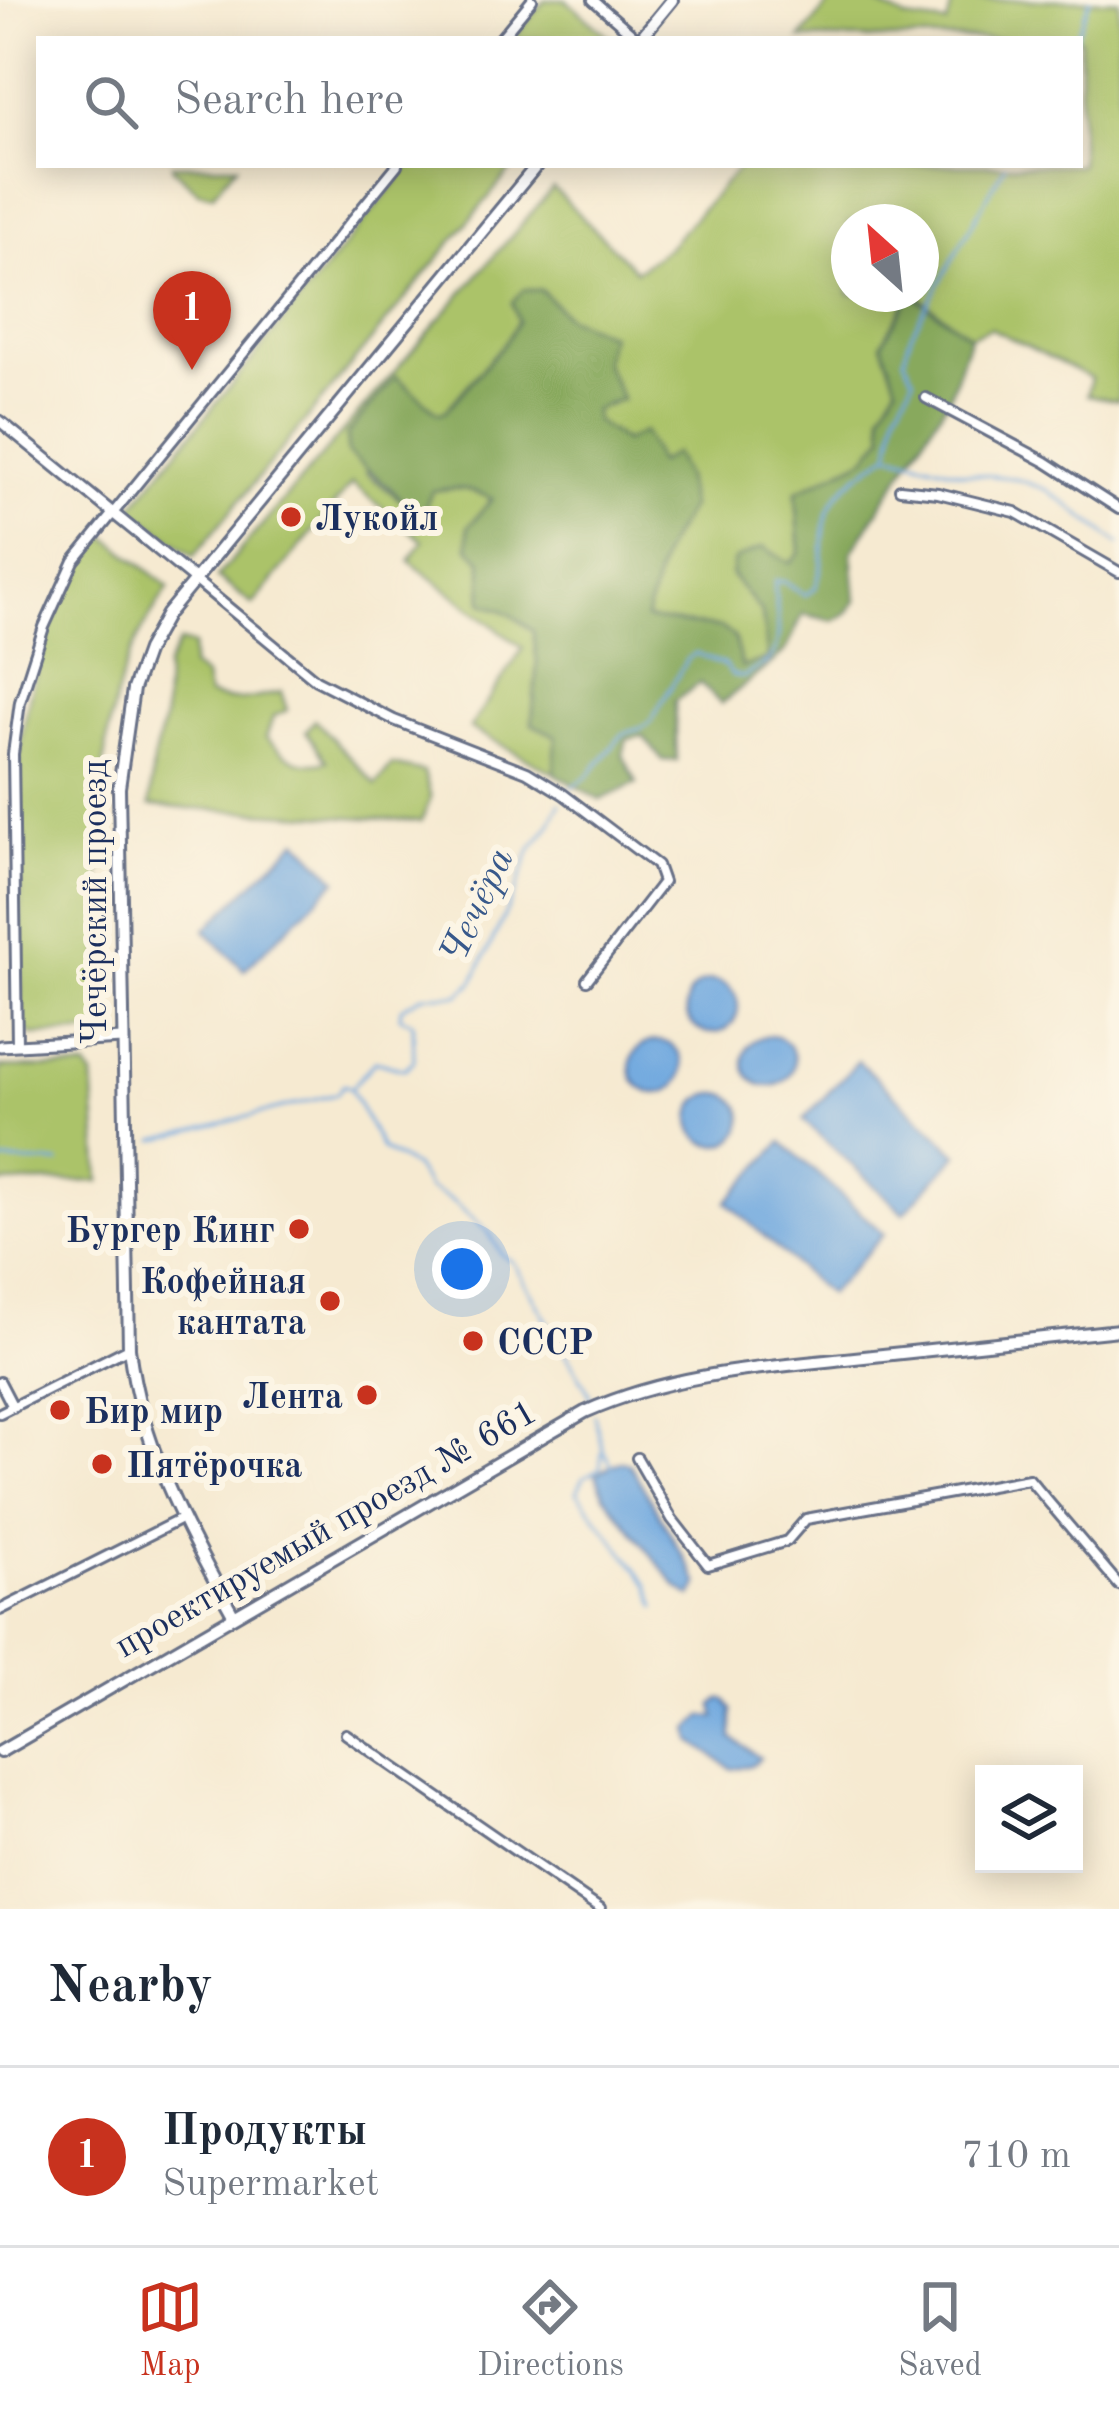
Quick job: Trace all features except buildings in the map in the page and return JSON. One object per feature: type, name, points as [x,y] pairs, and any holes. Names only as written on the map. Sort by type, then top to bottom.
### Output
[{"type":"main road","points":[[642,36],[672,0]]},
{"type":"main road","name":"Чечёрский проезд","points":[[233,1614],[151,1446],[129,1348],[119,788],[128,719],[151,641],[195,580],[535,168]]},
{"type":"main road","name":"проектируемый проезд № 661","points":[[0,1752],[585,1412],[652,1385],[743,1370],[1119,1330]]},
{"type":"street","points":[[502,36],[532,0]]},
{"type":"street","points":[[593,0],[635,36]]},
{"type":"street","points":[[17,1046],[12,782],[20,702],[44,627],[74,561],[395,168]]},
{"type":"street","points":[[926,398],[1046,462],[1119,509]]},
{"type":"street","points":[[0,422],[316,680],[394,720],[516,767],[609,827],[657,865],[663,882],[587,980]]},
{"type":"street","points":[[900,489],[1015,512],[1119,572]]},
{"type":"street","points":[[0,1046],[122,1039]]},
{"type":"street","points":[[0,1413],[129,1348]]},
{"type":"street","points":[[0,1382],[13,1407]]},
{"type":"street","points":[[638,1458],[672,1519],[708,1565],[787,1541],[806,1519],[1029,1479],[1119,1585]]},
{"type":"street","points":[[0,1610],[183,1518]]},
{"type":"street","points":[[346,1734],[599,1909]]},
{"type":"green space","points":[[545,0],[566,0],[608,36],[515,36]]},
{"type":"green space","points":[[832,0],[868,0],[907,19],[947,24],[953,0],[1119,0],[1119,401],[1087,395],[1091,378],[990,328],[970,336],[939,312],[939,204],[831,204],[831,312],[900,312],[882,343],[897,385],[882,412],[884,435],[865,458],[796,492],[800,553],[789,564],[731,575],[762,613],[768,659],[741,668],[734,638],[722,628],[645,620],[663,553],[690,506],[658,464],[595,421],[593,410],[610,335],[567,317],[541,290],[506,341],[445,412],[366,473],[420,515],[431,491],[463,489],[493,500],[468,527],[482,561],[483,603],[509,613],[533,631],[537,662],[532,724],[556,736],[554,773],[470,728],[523,648],[409,561],[423,541],[352,483],[253,605],[217,577],[553,188],[636,271],[667,248],[738,168],[1083,168],[1083,36],[802,36]]},
{"type":"green space","points":[[235,168],[213,194],[199,192],[173,169]]},
{"type":"green space","points":[[408,168],[513,168],[194,556],[131,508]]},
{"type":"green space","points":[[523,290],[541,290],[567,317],[610,334],[604,361],[622,399],[594,410],[595,421],[624,441],[644,432],[658,463],[674,453],[690,506],[663,553],[646,619],[722,628],[734,637],[742,667],[768,659],[762,613],[731,575],[734,560],[763,547],[790,563],[800,553],[796,492],[865,458],[884,435],[882,412],[897,385],[882,343],[900,312],[936,312],[970,336],[949,398],[852,552],[856,601],[847,613],[834,621],[803,614],[786,651],[721,704],[700,683],[675,701],[677,761],[662,760],[643,736],[627,739],[623,755],[637,783],[600,800],[554,773],[556,736],[532,724],[537,662],[533,631],[509,613],[483,603],[482,561],[468,547],[468,527],[492,499],[463,489],[432,491],[421,516],[347,452],[347,434],[396,376],[438,413],[445,412],[506,341],[518,321],[512,303]]},
{"type":"green space","points":[[103,534],[169,587],[125,668],[105,753],[100,847],[104,1032],[31,1035],[21,1023],[19,757],[46,640],[71,584]]},
{"type":"green space","points":[[179,642],[193,645],[191,667],[205,677],[208,695],[235,700],[281,692],[287,710],[273,717],[266,738],[294,759],[327,761],[306,731],[315,720],[376,785],[392,765],[424,772],[431,798],[421,821],[150,806],[153,760],[164,720],[166,667]]},
{"type":"green space","points":[[0,1067],[86,1068],[93,1077],[100,1181],[0,1183]]},
{"type":"water","points":[[298,840],[337,880],[244,970],[205,930]]},
{"type":"water","points":[[712,981],[730,989],[738,1007],[730,1025],[712,1033],[694,1025],[686,1007],[694,989]]},
{"type":"water","points":[[769,1036],[786,1044],[794,1061],[786,1078],[769,1086],[752,1078],[744,1061],[752,1044]]},
{"type":"water","points":[[657,1041],[675,1049],[683,1067],[675,1085],[657,1093],[639,1085],[631,1067],[639,1049]]},
{"type":"water","points":[[858,1061],[958,1154],[904,1213],[803,1120]]},
{"type":"water","points":[[717,1093],[735,1101],[743,1119],[735,1137],[717,1145],[699,1137],[691,1119],[699,1101]]},
{"type":"water","points":[[782,1142],[884,1234],[828,1295],[727,1202]]},
{"type":"water","points":[[621,1461],[629,1463],[699,1584],[692,1597],[677,1587],[604,1495],[596,1474]]},
{"type":"water","points":[[720,1699],[732,1710],[732,1738],[760,1758],[751,1765],[732,1769],[692,1741],[690,1729],[703,1716],[716,1717],[713,1705]]},
{"type":"waterway","name":"Чечёра","points":[[1076,36],[1090,0]]},
{"type":"waterway","name":"Чечёра","points":[[572,788],[623,734],[652,720],[687,659],[696,653],[744,677],[769,660],[778,632],[775,581],[786,582],[805,595],[815,589],[831,506],[846,485],[890,453],[897,411],[914,378],[904,358],[911,334],[1003,168]]},
{"type":"waterway","points":[[892,454],[964,473],[1013,478],[1048,490],[1119,544]]},
{"type":"waterway","name":"Чечёра","points":[[156,1140],[337,1094],[343,1085],[351,1088],[375,1061],[404,1069],[414,1061],[413,1023],[400,1017],[401,1008],[424,995],[458,995],[473,982],[531,849],[560,803]]},
{"type":"waterway","points":[[351,1090],[382,1149],[414,1167],[428,1188],[455,1203],[513,1262],[592,1405]]},
{"type":"waterway","name":"Чечёра","points":[[0,1161],[59,1163]]},
{"type":"waterway","points":[[594,1415],[613,1467]]},
{"type":"waterway","points":[[602,1452],[600,1468],[584,1477],[577,1492],[649,1585],[656,1607]]},
{"type":"place","name":"Продукты","points":[[192,370]]},
{"type":"place","name":"Лукойл","points":[[291,517]]},
{"type":"place","name":"Бургер Кинг","points":[[299,1229]]},
{"type":"place","name":"Кофейная кантата","points":[[330,1301]]},
{"type":"place","name":"СССР","points":[[473,1341]]},
{"type":"place","name":"Лента","points":[[367,1395]]},
{"type":"place","name":"Бир мир","points":[[60,1410]]},
{"type":"place","name":"Пятёрочка","points":[[102,1464]]}]
